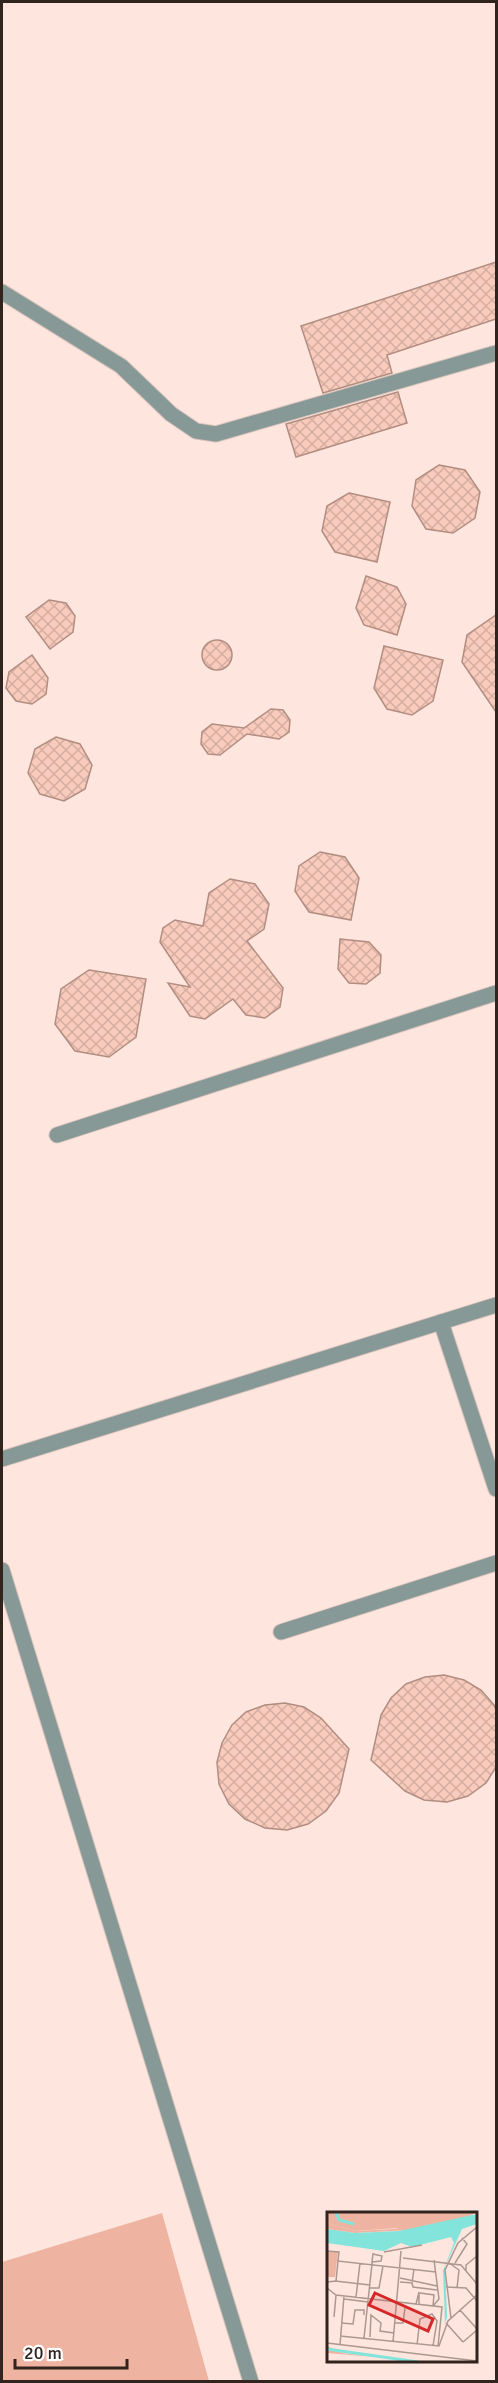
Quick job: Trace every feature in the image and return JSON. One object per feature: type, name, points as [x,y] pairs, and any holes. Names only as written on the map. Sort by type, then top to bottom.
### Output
[{"type":"lane","points":[[2,292],[121,366],[171,414],[196,431],[216,434],[496,353]]},
{"type":"lane","points":[[57,1135],[496,993]]},
{"type":"lane","points":[[2,1459],[496,1305]]},
{"type":"lane","points":[[441,1322],[496,1489]]},
{"type":"lane","points":[[281,1632],[496,1563]]},
{"type":"lane","points":[[2,1570],[251,2382]]},
{"type":"shaded area","points":[[162,2213],[209,2381],[2,2381],[2,2262]]},
{"type":"building","points":[[496,262],[496,319],[387,355],[392,373],[323,393],[301,326]]},
{"type":"building","points":[[398,392],[407,423],[296,457],[286,424]]},
{"type":"building","points":[[439,465],[465,470],[480,492],[475,518],[453,533],[426,529],[412,506],[416,480]]},
{"type":"building","points":[[349,493],[390,502],[377,562],[335,552],[322,531],[327,506]]},
{"type":"building","points":[[366,576],[397,587],[406,604],[397,635],[364,625],[356,608]]},
{"type":"building","points":[[49,600],[66,603],[75,616],[73,632],[50,649],[26,617]]},
{"type":"building","points":[[496,615],[496,712],[462,662],[467,635]]},
{"type":"building","points":[[217,640],[228,644],[232,655],[228,666],[217,670],[206,666],[202,655],[206,644]]},
{"type":"building","points":[[384,646],[443,660],[433,701],[412,715],[387,709],[374,688]]},
{"type":"building","points":[[32,655],[48,678],[46,694],[32,704],[16,701],[6,688],[9,672]]},
{"type":"building","points":[[271,709],[283,710],[290,720],[289,732],[279,739],[247,734],[220,755],[208,754],[201,744],[202,732],[212,724],[244,728]]},
{"type":"building","points":[[56,737],[80,744],[92,765],[85,789],[64,801],[40,794],[28,773],[35,749]]},
{"type":"building","points":[[320,852],[345,857],[359,878],[351,920],[309,912],[295,891],[299,866]]},
{"type":"building","points":[[230,879],[255,884],[269,904],[264,929],[247,941],[283,988],[280,1007],[265,1018],[246,1015],[233,999],[205,1019],[190,1016],[168,983],[190,987],[160,942],[163,928],[175,920],[203,926],[209,893]]},
{"type":"building","points":[[340,939],[369,942],[381,955],[380,973],[366,984],[349,983],[338,969]]},
{"type":"building","points":[[89,970],[146,979],[136,1037],[109,1057],[75,1051],[55,1024],[61,989]]},
{"type":"building","points":[[444,1675],[464,1680],[481,1690],[496,1710],[496,1767],[486,1783],[468,1796],[447,1802],[424,1800],[405,1791],[371,1760],[381,1715],[391,1698],[406,1684],[425,1677]]},
{"type":"building","points":[[285,1703],[304,1707],[321,1718],[349,1749],[339,1793],[326,1811],[308,1824],[287,1830],[265,1828],[245,1819],[229,1804],[219,1784],[217,1762],[222,1743],[232,1725],[246,1712],[265,1705]]}]
